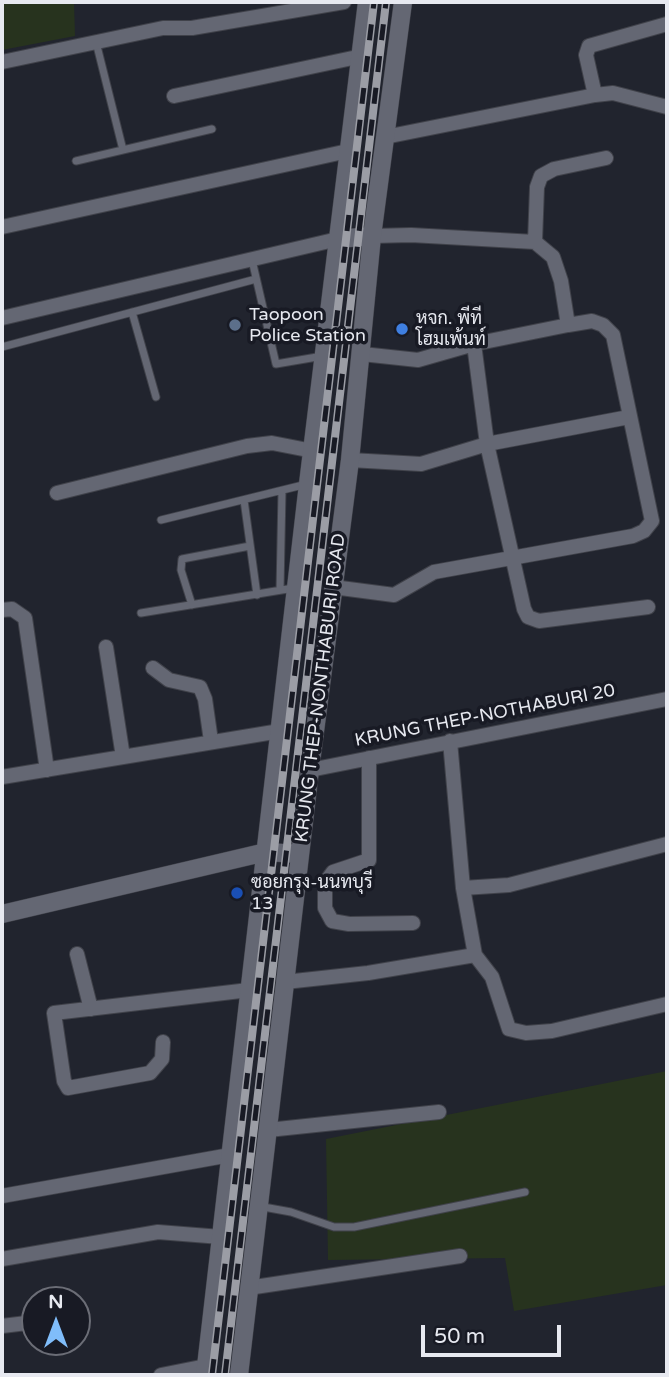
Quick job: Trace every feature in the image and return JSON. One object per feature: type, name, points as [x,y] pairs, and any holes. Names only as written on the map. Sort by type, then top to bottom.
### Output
[{"type":"main road","name":"KRUNG THEP-NONTHABURI ROAD","points":[[206,1371],[281,731],[289,589],[313,451],[367,2]]},
{"type":"main road","name":"KRUNG THEP-NONTHABURI ROAD","points":[[239,1375],[257,1206],[350,460],[372,236],[403,2]]},
{"type":"main road","points":[[338,239],[372,236]]},
{"type":"main road","points":[[2,914],[266,852],[300,854]]},
{"type":"street","points":[[2,62],[163,27],[192,28],[344,2]]},
{"type":"street","points":[[595,95],[586,55],[589,46],[667,24]]},
{"type":"street","points":[[174,96],[362,56]]},
{"type":"street","points":[[385,137],[613,93],[667,107]]},
{"type":"street","points":[[2,227],[348,151]]},
{"type":"street","points":[[535,242],[537,187],[541,176],[554,169],[606,158]]},
{"type":"street","points":[[372,236],[411,235],[535,242],[553,257],[561,281],[568,325]]},
{"type":"street","points":[[2,318],[338,239]]},
{"type":"street","points":[[333,587],[394,595],[435,572],[633,536],[644,531],[652,521],[613,335],[603,326],[592,321],[568,325],[474,344],[418,360],[362,354]]},
{"type":"street","points":[[474,344],[487,444],[528,617],[539,621],[648,607]]},
{"type":"street","points":[[350,460],[422,464],[487,444],[629,417]]},
{"type":"street","points":[[57,493],[247,446],[272,443],[313,451]]},
{"type":"street","points":[[2,610],[12,609],[25,618],[47,770]]},
{"type":"street","points":[[106,647],[123,757]]},
{"type":"street","points":[[153,668],[169,680],[200,687],[205,699],[211,741]]},
{"type":"street","name":"KRUNG THEP-NOTHABURI 20","points":[[310,770],[667,699]]},
{"type":"street","points":[[2,777],[281,731]]},
{"type":"street","points":[[450,741],[463,888],[475,955],[492,977],[509,1029],[526,1033],[552,1031],[667,1004]]},
{"type":"street","points":[[369,758],[369,860],[333,872],[325,883],[325,908],[332,921],[349,925],[413,923]]},
{"type":"street","points":[[463,888],[509,885],[667,844]]},
{"type":"street","points":[[77,954],[91,1009]]},
{"type":"street","points":[[285,982],[368,973],[475,955]]},
{"type":"street","points":[[163,1042],[162,1059],[150,1073],[68,1088],[64,1081],[54,1013],[249,990]]},
{"type":"street","points":[[268,1130],[439,1112]]},
{"type":"street","points":[[2,1196],[230,1155]]},
{"type":"street","points":[[2,1259],[158,1232],[221,1237]]},
{"type":"street","points":[[248,1288],[460,1256]]},
{"type":"street","points":[[2,1326],[21,1324]]},
{"type":"street","points":[[160,1375],[206,1371]]},
{"type":"lane","points":[[96,42],[123,150]]},
{"type":"lane","points":[[76,161],[212,129]]},
{"type":"lane","points":[[252,259],[276,364],[324,356]]},
{"type":"lane","points":[[2,347],[256,279]]},
{"type":"lane","points":[[132,312],[156,397]]},
{"type":"lane","points":[[161,520],[308,484]]},
{"type":"lane","points":[[141,613],[289,589],[282,491]]},
{"type":"lane","points":[[244,500],[257,595]]},
{"type":"lane","points":[[192,605],[181,570],[182,559],[250,546]]},
{"type":"lane","points":[[257,1206],[291,1212],[334,1227],[354,1227],[525,1192]]},
{"type":"green space","points":[[2,2],[74,2],[75,36],[2,50]]},
{"type":"green space","points":[[667,1071],[667,1285],[514,1311],[505,1258],[328,1260],[326,1139]]},
{"type":"railway","points":[[212,1375],[374,2]]},
{"type":"railway","points":[[225,1375],[386,2]]},
{"type":"place","name":"Taopoon Police Station","points":[[235,325]]},
{"type":"place","name":"หจก. พีที โฮมเพ้นท์","points":[[402,329]]},
{"type":"place","name":"ซอยกรุง-นนทบุรี 13","points":[[237,893]]}]
